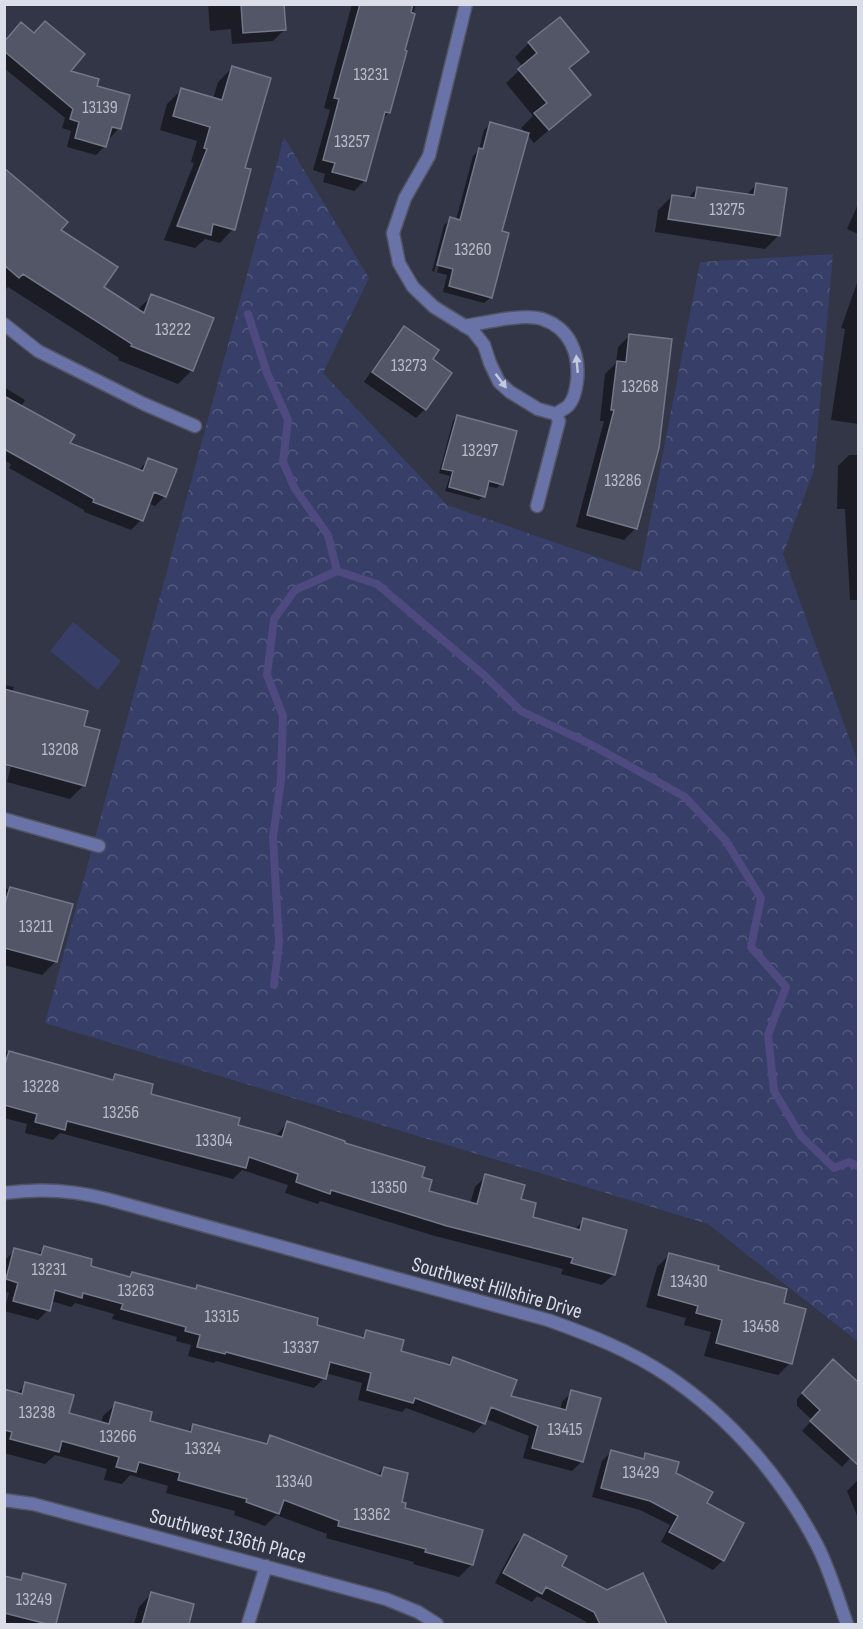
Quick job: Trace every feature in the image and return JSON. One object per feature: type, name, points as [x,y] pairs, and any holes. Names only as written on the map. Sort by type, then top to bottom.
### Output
[{"type":"street","points":[[466,4],[440,103],[429,156],[405,198],[393,233],[399,263],[413,287],[434,307],[468,328],[484,345],[499,382],[510,392],[538,409],[556,414],[568,406],[576,392],[578,358],[573,344],[555,326],[541,319],[527,317],[468,328]]},
{"type":"street","points":[[4,324],[38,351],[144,404],[195,426]]},
{"type":"street","points":[[537,506],[559,421],[556,414]]},
{"type":"street","points":[[4,819],[99,846]]},
{"type":"street","name":"Southwest Hillshire Drive","points":[[4,1193],[53,1190],[80,1192],[548,1320],[593,1336],[668,1376],[698,1398],[741,1436],[791,1500],[819,1549],[847,1624]]},
{"type":"street","name":"Southwest 136th Place","points":[[4,1500],[33,1504],[386,1599],[418,1612],[437,1624]]},
{"type":"street","points":[[248,1624],[266,1566]]},
{"type":"green space","points":[[284,137],[369,278],[323,373],[447,505],[640,572],[700,262],[833,254],[814,470],[783,554],[858,763],[858,1344],[856,1340],[708,1224],[45,1023]]},
{"type":"green space","points":[[73,622],[121,661],[98,690],[50,651]]},
{"type":"building","points":[[241,4],[284,4],[286,30],[243,33]]},
{"type":"building","points":[[360,4],[413,4],[411,12],[415,14],[390,113],[385,112],[366,181],[332,172],[335,163],[323,160],[339,99],[334,98]]},
{"type":"building","points":[[560,17],[589,52],[569,68],[591,95],[549,130],[534,113],[547,103],[518,69],[537,53],[528,42]]},
{"type":"building","points":[[45,21],[85,54],[71,71],[99,79],[97,86],[130,95],[121,129],[112,127],[106,147],[75,138],[79,122],[70,119],[73,109],[4,51],[4,42],[21,22],[34,33]]},
{"type":"building","points":[[232,66],[271,78],[245,168],[251,169],[235,230],[213,224],[211,235],[177,226],[207,149],[204,148],[210,127],[173,116],[181,88],[222,100]]},
{"type":"building","points":[[490,122],[529,133],[502,231],[509,233],[492,298],[449,286],[453,269],[437,265],[450,217],[460,220],[479,148],[483,149]]},
{"type":"building","points":[[4,168],[68,222],[61,230],[118,267],[104,287],[144,313],[151,294],[214,318],[193,371],[131,346],[132,344],[23,274],[19,278],[4,265]]},
{"type":"building","points":[[756,183],[787,188],[780,236],[668,219],[672,195],[695,198],[697,187],[754,195]]},
{"type":"building","points":[[404,326],[439,350],[433,359],[452,373],[426,410],[372,372]]},
{"type":"building","points":[[629,334],[672,339],[659,448],[637,529],[587,515],[614,410],[611,410],[617,361],[626,362]]},
{"type":"building","points":[[4,396],[75,435],[70,443],[143,471],[148,458],[177,469],[166,497],[154,492],[143,521],[93,502],[94,499],[4,449]]},
{"type":"building","points":[[457,415],[517,431],[503,485],[489,481],[485,497],[449,487],[453,471],[442,469]]},
{"type":"building","points":[[4,689],[88,711],[84,726],[100,730],[85,786],[4,764]]},
{"type":"building","points":[[10,887],[73,904],[57,962],[4,948],[4,906]]},
{"type":"building","points":[[9,1051],[113,1080],[115,1074],[153,1084],[151,1094],[240,1118],[238,1125],[282,1137],[287,1121],[345,1141],[345,1143],[425,1167],[422,1177],[432,1180],[429,1191],[477,1204],[485,1174],[525,1185],[521,1199],[536,1203],[533,1217],[580,1230],[583,1218],[627,1230],[615,1275],[571,1263],[573,1258],[447,1226],[331,1190],[330,1194],[296,1182],[298,1174],[249,1157],[246,1168],[67,1121],[65,1130],[35,1122],[37,1114],[4,1105],[4,1067]]},
{"type":"building","points":[[44,1246],[92,1259],[91,1266],[130,1277],[132,1272],[196,1289],[197,1285],[318,1318],[317,1325],[364,1338],[366,1330],[404,1340],[401,1351],[450,1365],[453,1357],[517,1380],[511,1396],[566,1410],[571,1390],[601,1398],[583,1462],[532,1448],[538,1426],[491,1407],[485,1424],[415,1398],[413,1403],[367,1390],[371,1373],[330,1362],[326,1379],[226,1352],[225,1354],[197,1347],[200,1335],[185,1331],[186,1327],[121,1309],[123,1304],[83,1293],[82,1298],[55,1290],[50,1311],[13,1301],[18,1283],[6,1279],[14,1248],[41,1255]]},
{"type":"building","points":[[669,1253],[719,1266],[718,1270],[787,1289],[784,1303],[806,1309],[792,1364],[716,1343],[722,1320],[696,1313],[698,1306],[658,1295]]},
{"type":"building","points":[[833,1359],[858,1382],[858,1465],[810,1421],[820,1410],[802,1393]]},
{"type":"building","points":[[25,1382],[74,1395],[69,1413],[109,1424],[115,1402],[152,1412],[150,1421],[191,1432],[193,1424],[267,1444],[270,1435],[381,1476],[384,1467],[408,1473],[402,1502],[406,1503],[405,1508],[483,1530],[473,1565],[425,1552],[426,1549],[338,1526],[339,1521],[284,1500],[279,1514],[246,1502],[247,1499],[178,1480],[180,1473],[139,1462],[136,1472],[116,1467],[119,1457],[62,1441],[59,1452],[10,1439],[12,1432],[4,1430],[4,1389],[22,1394]]},
{"type":"building","points":[[611,1450],[644,1459],[645,1453],[679,1462],[676,1473],[713,1492],[707,1503],[744,1523],[724,1561],[669,1532],[678,1516],[650,1501],[601,1488]]},
{"type":"building","points":[[524,1534],[567,1556],[562,1566],[607,1590],[643,1573],[667,1624],[600,1624],[594,1612],[546,1587],[542,1594],[503,1573]]},
{"type":"building","points":[[23,1573],[66,1584],[56,1624],[47,1624],[4,1613],[4,1576],[21,1580]]},
{"type":"building","points":[[151,1592],[194,1604],[189,1624],[142,1624]]},
{"type":"waterway","points":[[248,314],[267,373],[288,420],[283,462],[295,489],[328,535],[337,571],[377,584],[484,675],[521,711],[590,744],[685,797],[726,841],[761,898],[751,947],[786,987],[768,1035],[774,1091],[801,1136],[834,1168],[849,1162],[858,1166]]},
{"type":"waterway","points":[[274,985],[279,943],[273,837],[281,780],[283,716],[267,675],[274,619],[295,590],[337,571]]}]
